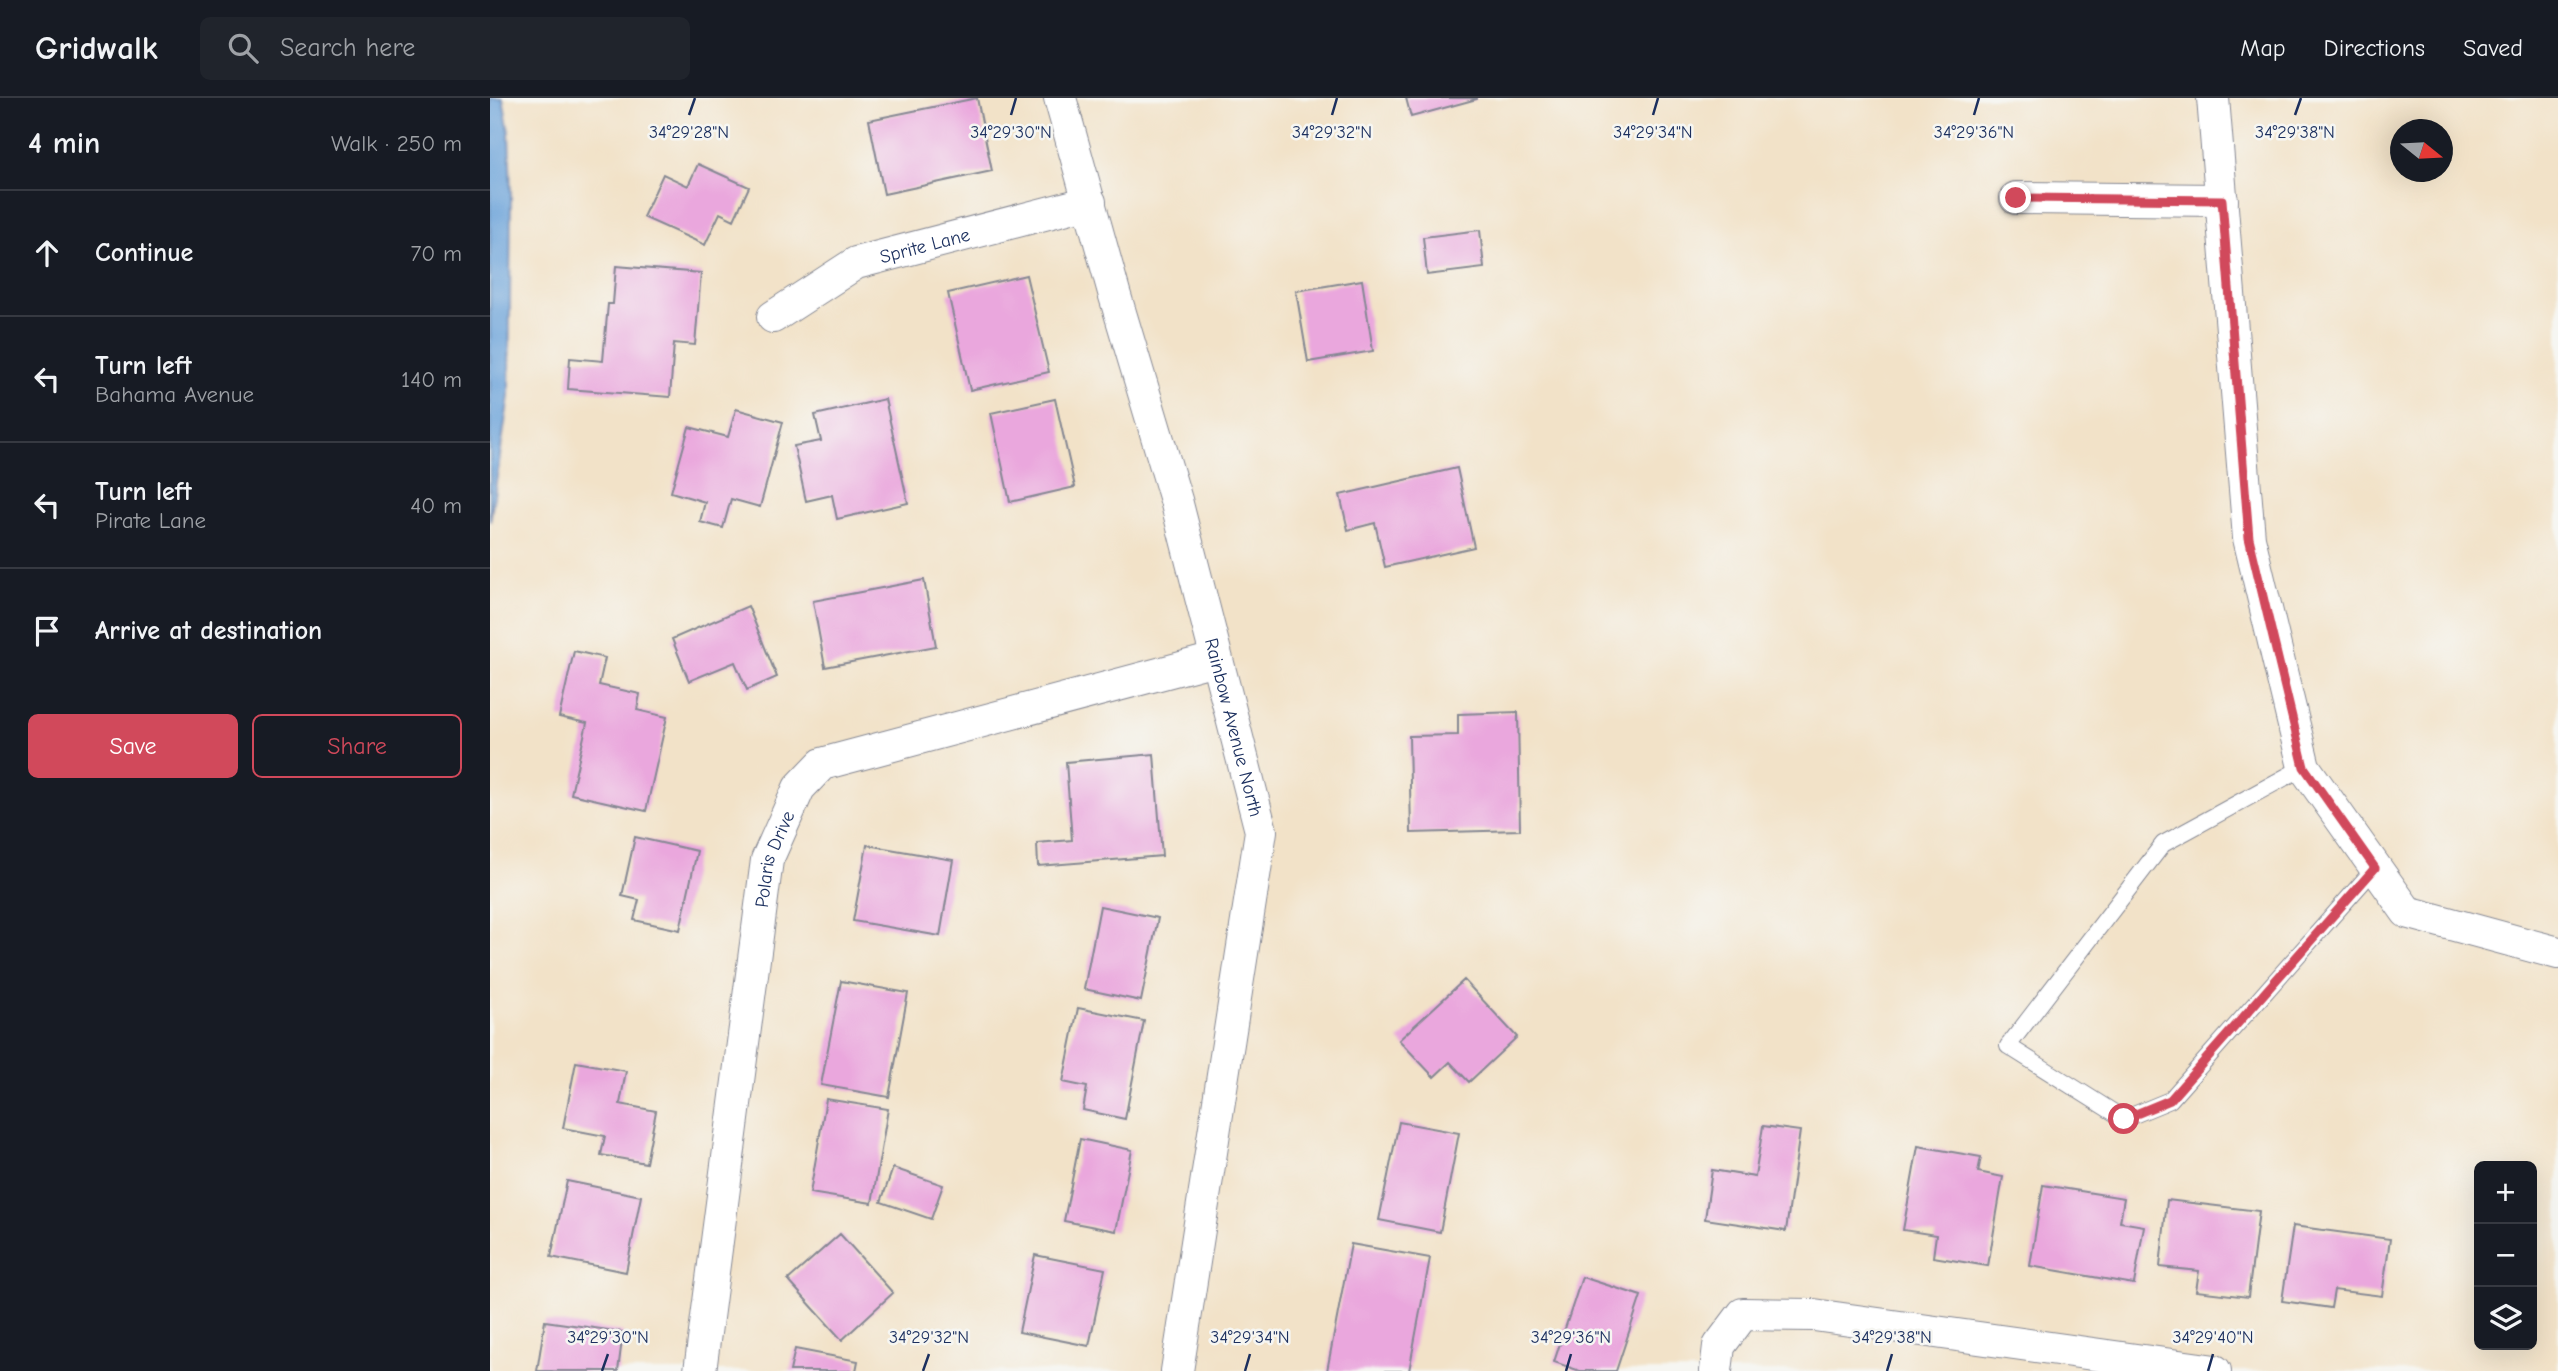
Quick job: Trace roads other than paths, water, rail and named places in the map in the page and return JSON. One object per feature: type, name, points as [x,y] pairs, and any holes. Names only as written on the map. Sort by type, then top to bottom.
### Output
[{"type":"street","name":"Rainbow Avenue North","points":[[1060,98],[1176,500],[1261,831],[1177,1371]]},
{"type":"street","points":[[2213,98],[2249,538],[2304,767],[2407,912],[2558,953]]},
{"type":"street","points":[[2016,198],[2222,200]]},
{"type":"street","name":"Sprite Lane","points":[[773,317],[856,263],[1090,202]]},
{"type":"street","name":"Polaris Drive","points":[[700,1371],[768,860],[786,811],[799,789],[822,764],[1215,659]]},
{"type":"street","points":[[1716,1371],[1720,1346],[1743,1314],[1814,1315],[2215,1371]]},
{"type":"lane","points":[[2304,767],[2163,844],[2008,1046],[2124,1119],[2170,1100],[2375,868]]},
{"type":"water","points":[[490,98],[503,98],[509,132],[511,197],[509,396],[490,522]]}]
